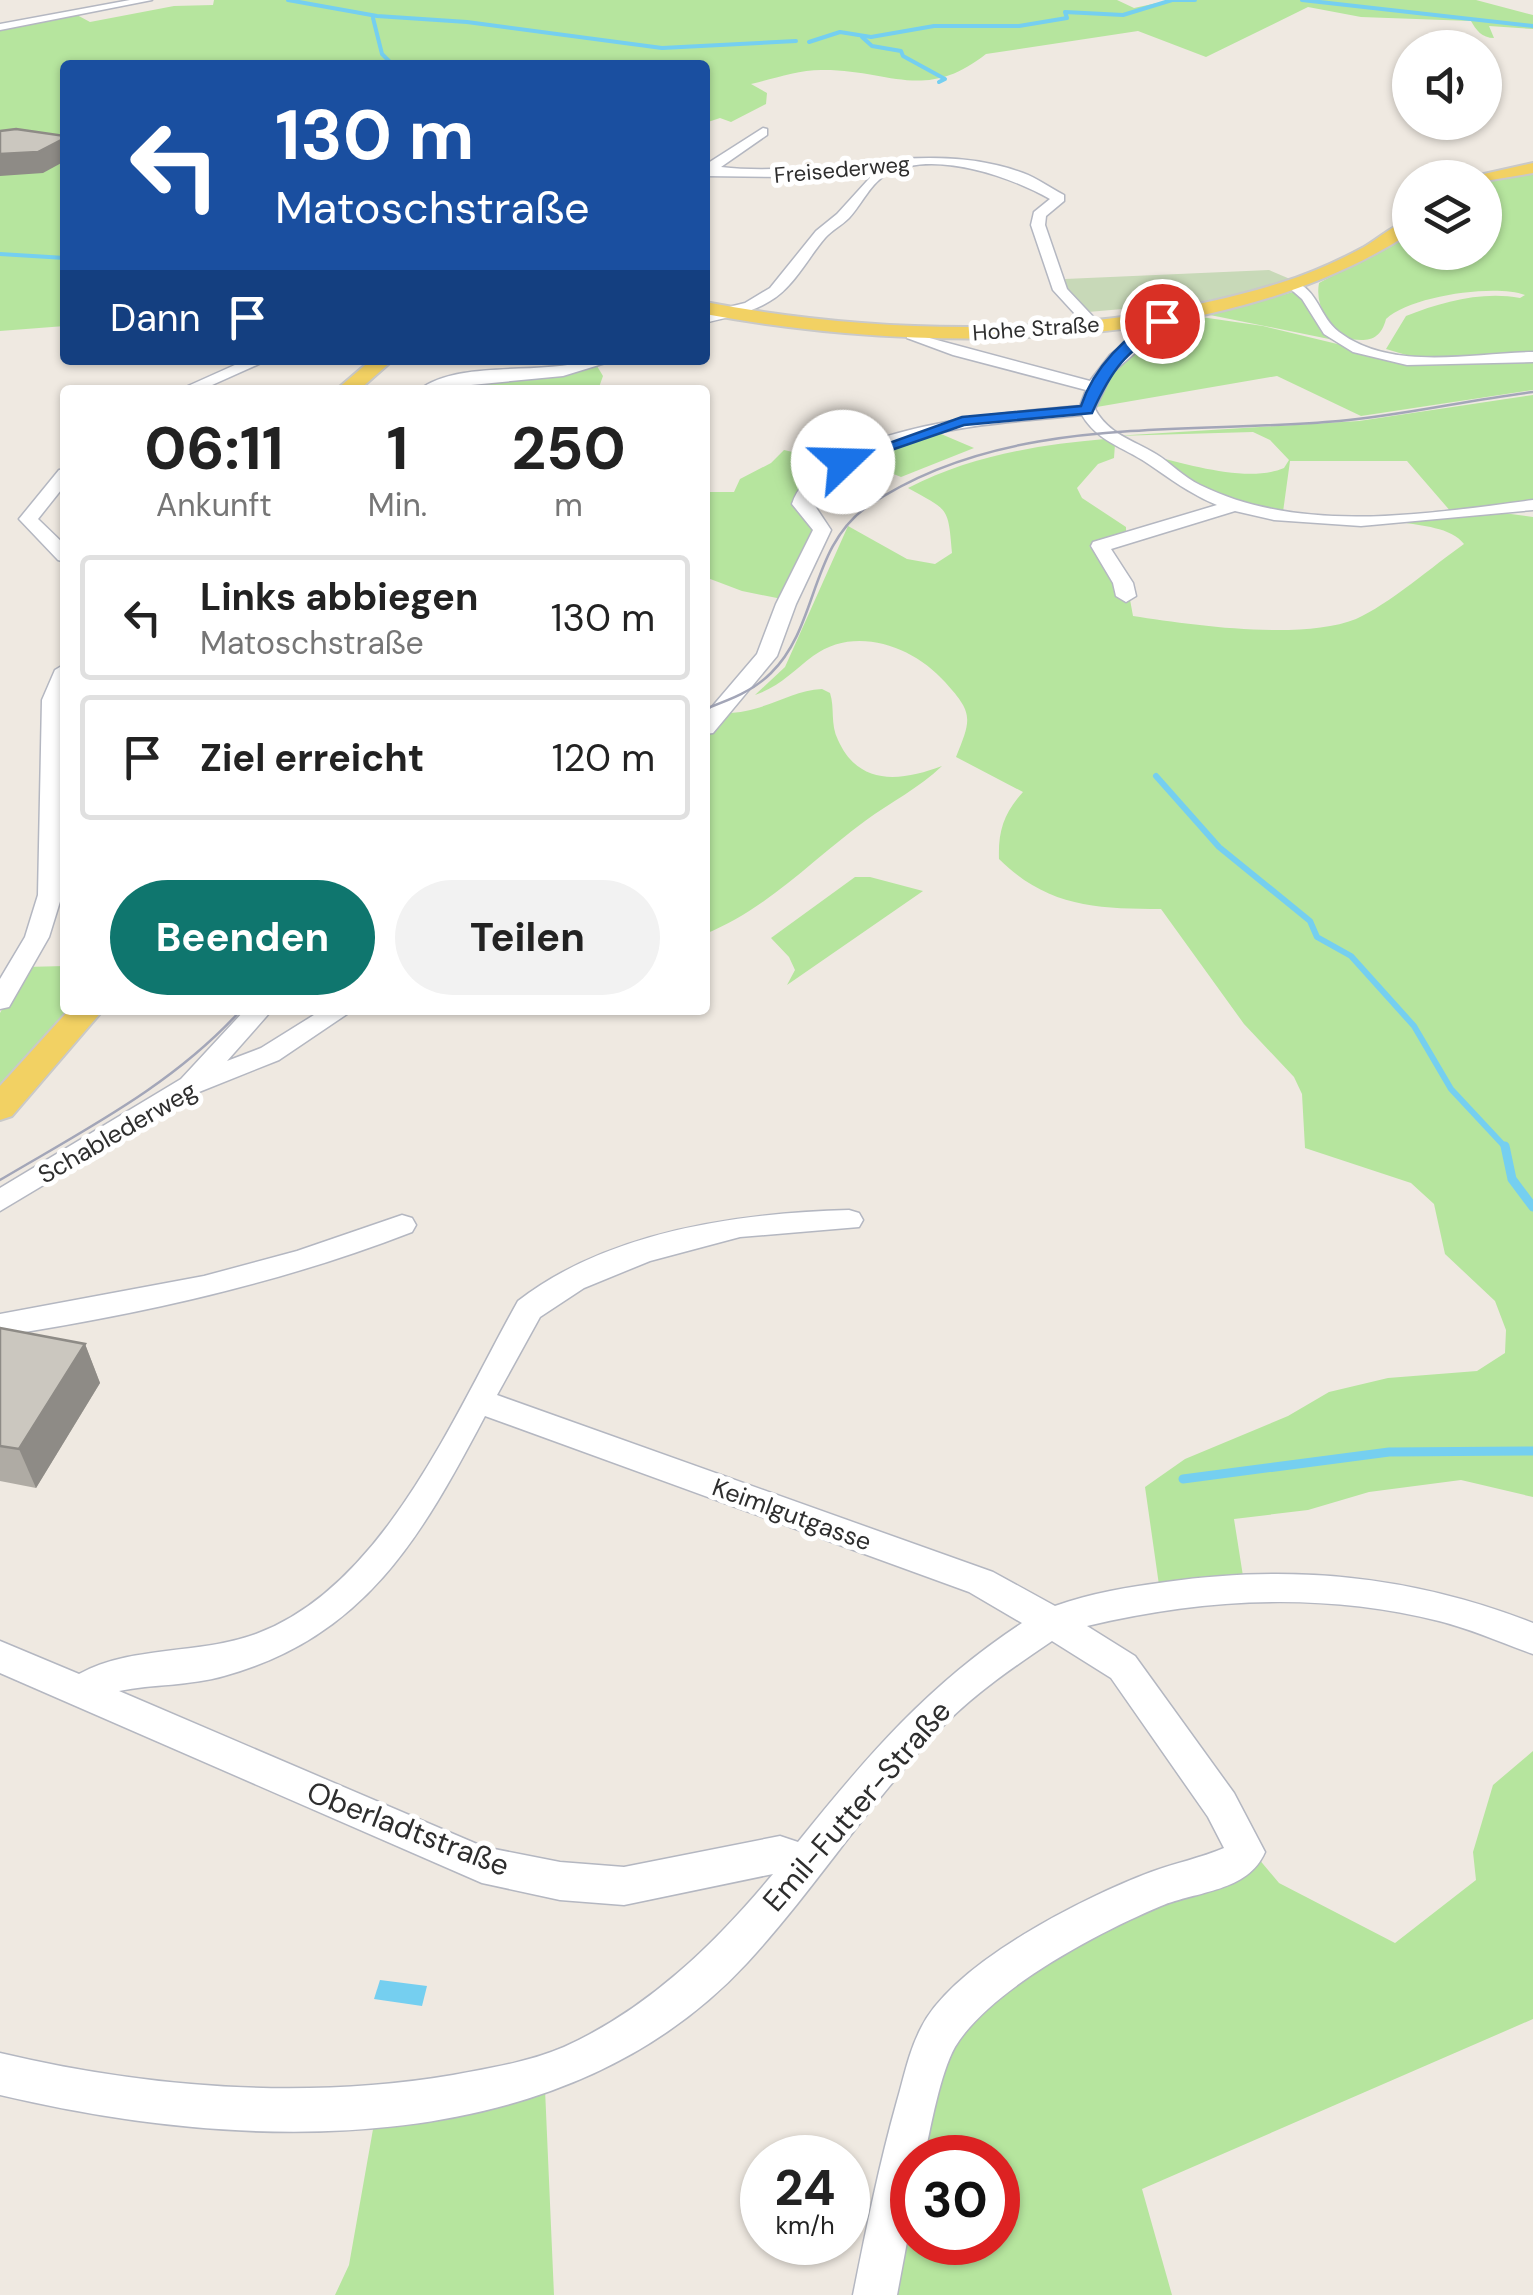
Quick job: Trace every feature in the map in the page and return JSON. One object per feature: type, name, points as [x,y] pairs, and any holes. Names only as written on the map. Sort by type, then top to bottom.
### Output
[{"type":"main road","points":[[1502,173],[1533,168]]},
{"type":"main road","name":"Hohe Straße","points":[[710,309],[838,330],[912,334],[1160,317],[1233,304],[1293,285],[1392,236]]},
{"type":"main road","points":[[352,385],[377,365]]},
{"type":"main road","points":[[0,1108],[83,1015]]},
{"type":"street","points":[[0,27],[147,0]]},
{"type":"street","points":[[710,167],[764,132]]},
{"type":"street","name":"Freisederweg","points":[[710,170],[778,176],[948,161],[998,172],[1059,198],[1038,215],[1038,225],[1060,290],[1067,302],[1092,324]]},
{"type":"street","points":[[710,317],[764,302],[778,292],[821,235],[848,210],[881,167]]},
{"type":"street","points":[[1293,285],[1309,294],[1329,331],[1364,349],[1420,361],[1533,357]]},
{"type":"street","points":[[1087,410],[1094,387],[1121,352],[1162,322],[1160,317]]},
{"type":"street","points":[[912,334],[959,352],[1094,387]]},
{"type":"street","points":[[199,385],[248,365]]},
{"type":"street","points":[[443,385],[473,376],[592,365]]},
{"type":"street","points":[[1087,410],[1108,437],[1154,460],[1196,490],[1234,505],[1348,520],[1413,519],[1533,506]]},
{"type":"street","points":[[710,722],[767,656],[786,604],[822,530],[802,504],[802,498],[825,473],[865,452],[962,422],[1087,410]]},
{"type":"street","points":[[28,516],[60,480]]},
{"type":"street","points":[[1126,596],[1100,546],[1234,505]]},
{"type":"street","points":[[4,514],[28,516]]},
{"type":"street","points":[[28,516],[31,524],[60,551]]},
{"type":"street","points":[[0,1001],[37,937],[48,908],[52,700],[60,677]]},
{"type":"street","points":[[190,1086],[254,1015]]},
{"type":"street","name":"Schablederweg","points":[[0,1201],[190,1086],[270,1054],[332,1015]]},
{"type":"street","points":[[84,1692],[91,1684],[107,1678],[186,1670],[228,1660],[306,1625],[337,1604],[396,1545],[528,1309],[540,1297],[580,1274],[737,1227],[848,1220]]},
{"type":"street","points":[[0,1325],[154,1301],[231,1283],[402,1225]]},
{"type":"street","name":"Keimlgutgasse","points":[[478,1401],[982,1582],[1052,1622]]},
{"type":"street","points":[[1052,1622],[1080,1611],[1194,1591],[1347,1587],[1448,1606],[1533,1639]]},
{"type":"street","points":[[875,2295],[903,2154],[924,2078],[936,2040],[956,2012],[988,1982],[1052,1942],[1153,1890],[1235,1864],[1246,1852],[1221,1804],[1132,1677],[1104,1653],[1083,1644],[1052,1622]]},
{"type":"street","name":"Emil-Futter-Straße","points":[[0,2074],[88,2093],[278,2108],[470,2094],[556,2070],[610,2044],[668,2006],[730,1952],[932,1712],[984,1668],[1052,1622]]},
{"type":"street","name":"Oberladtstraße","points":[[0,1657],[482,1865],[560,1882],[624,1886],[780,1854],[805,1863]]},
{"type":"green space","points":[[214,0],[1117,0],[1134,8],[1171,0],[1476,0],[1533,15],[1533,29],[1489,26],[1491,30],[1478,30],[1471,21],[1361,17],[1308,7],[1206,57],[1138,31],[986,54],[964,69],[924,80],[845,71],[795,73],[751,84],[767,93],[766,104],[731,122],[720,118],[710,121],[710,60],[60,60],[60,326],[0,331],[0,28],[77,15],[90,22],[174,6],[213,5]]},
{"type":"green space","points":[[1533,172],[1533,355],[1413,357],[1386,349],[1406,316],[1462,299],[1525,295],[1511,292],[1433,298],[1386,319],[1376,336],[1365,340],[1344,338],[1321,306],[1319,283],[1392,244],[1392,270],[1502,270],[1502,177]]},
{"type":"green space","points":[[1269,270],[1290,279],[1227,300],[1088,312],[1067,292],[1065,279]]},
{"type":"green space","points":[[1293,292],[1302,295],[1316,323],[1334,340],[1210,315]]},
{"type":"green space","points":[[1201,317],[1263,326],[1416,363],[1533,360],[1533,390],[1361,416],[1277,376],[1091,408],[1105,377],[1167,323]]},
{"type":"green space","points":[[597,366],[603,376],[600,385],[446,384]]},
{"type":"green space","points":[[1533,395],[1533,503],[1452,513],[1407,461],[1290,461],[1283,512],[1208,492],[1153,456],[1237,473],[1284,468],[1289,460],[1270,440],[1253,432],[1114,436],[1359,421]]},
{"type":"green space","points":[[934,431],[974,448],[901,477],[854,458]]},
{"type":"green space","points":[[1105,439],[1115,444],[1114,458],[1098,464],[1077,488],[1082,498],[1126,527],[1126,536],[1089,547],[1106,548],[1127,583],[1133,616],[1246,629],[1333,626],[1356,619],[1382,604],[1464,544],[1444,531],[1401,522],[1496,512],[1533,517],[1533,1497],[1461,1480],[1369,1492],[1308,1510],[1234,1519],[1243,1576],[1159,1585],[1145,1487],[1185,1459],[1288,1416],[1329,1392],[1388,1378],[1477,1371],[1505,1353],[1506,1330],[1495,1301],[1445,1254],[1434,1204],[1411,1183],[1305,1148],[1302,1094],[1294,1077],[1244,1024],[1161,909],[1094,906],[1054,896],[1017,875],[999,859],[1004,823],[1023,792],[956,757],[967,716],[954,693],[932,669],[883,644],[847,642],[813,656],[779,683],[755,695],[785,667],[848,526],[907,559],[935,564],[952,553],[947,518],[939,506],[908,488],[955,468],[1004,454]]},
{"type":"green space","points":[[784,450],[835,462],[796,498],[815,533],[782,599],[742,591],[710,579],[710,492],[734,492],[740,479],[771,463]]},
{"type":"green space","points":[[822,689],[830,693],[838,740],[857,766],[870,773],[897,777],[942,766],[769,898],[710,932],[710,735],[725,713],[752,710]]},
{"type":"green space","points":[[855,877],[870,877],[923,891],[787,985],[795,970],[771,938]]},
{"type":"green space","points":[[60,966],[60,1015],[69,1015],[0,1093],[0,1013],[25,967]]},
{"type":"green space","points":[[1533,1751],[1533,2019],[1142,2189],[1172,2295],[887,2295],[893,2265],[1020,2265],[1020,2135],[919,2135],[941,2055],[989,1987],[1258,1858],[1279,1883],[1395,1943],[1476,1880],[1473,1852],[1493,1785]]},
{"type":"green space","points":[[545,2089],[554,2295],[335,2295],[349,2265],[375,2118]]},
{"type":"water","points":[[380,1980],[427,1986],[422,2006],[374,1999]]},
{"type":"building","points":[[16,129],[60,135],[60,141],[38,152],[0,154],[0,131]]},
{"type":"building","points":[[0,1328],[85,1344],[19,1449],[0,1446]]},
{"type":"waterway","points":[[288,0],[377,16],[467,22],[662,48],[796,41]]},
{"type":"waterway","points":[[809,42],[840,32],[871,37],[934,26],[1019,26],[1067,18],[1065,12],[1123,15],[1172,0],[1195,0]]},
{"type":"waterway","points":[[1302,0],[1533,26]]},
{"type":"waterway","points":[[373,18],[382,54],[388,60]]},
{"type":"waterway","points":[[862,37],[872,46],[901,51],[903,56],[945,79],[939,82]]},
{"type":"waterway","points":[[0,254],[60,258]]},
{"type":"waterway","points":[[1156,776],[1219,847],[1310,921],[1317,937],[1351,956],[1414,1026],[1451,1089],[1505,1147]]},
{"type":"waterway","points":[[1505,1147],[1512,1179],[1533,1207]]},
{"type":"waterway","points":[[1183,1479],[1389,1452],[1533,1451]]},
{"type":"tram line","points":[[710,707],[748,690],[771,673],[798,633],[824,564],[849,523],[868,506],[921,476],[977,455],[1036,442],[1096,434],[1339,421],[1533,392]]},
{"type":"tram line","points":[[0,1180],[158,1083],[236,1015]]},
{"type":"route","points":[[843,462],[886,444],[962,422],[1087,410],[1094,387],[1121,352],[1162,321]]}]
